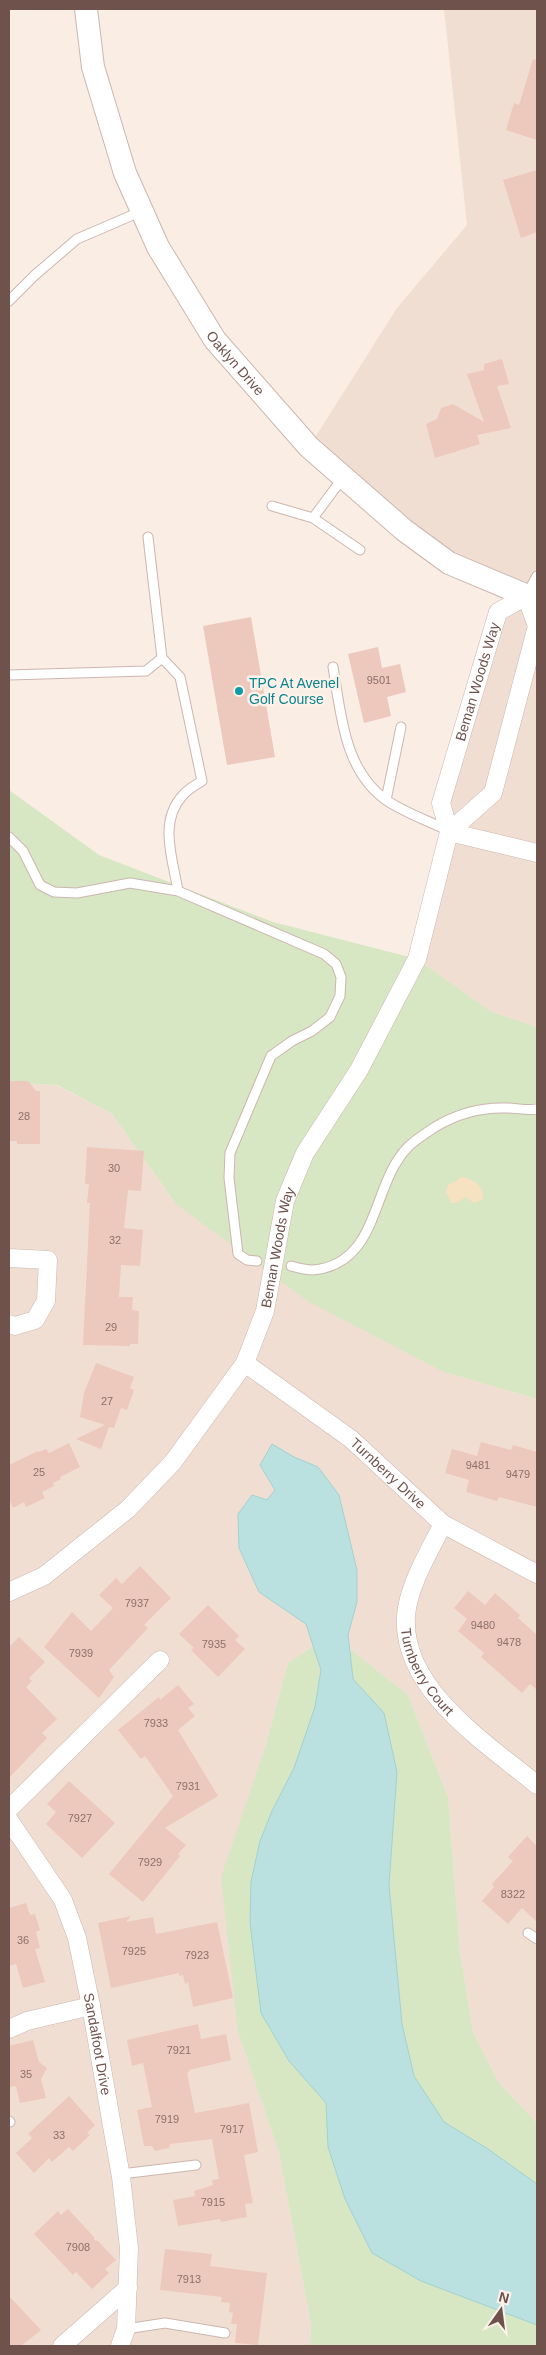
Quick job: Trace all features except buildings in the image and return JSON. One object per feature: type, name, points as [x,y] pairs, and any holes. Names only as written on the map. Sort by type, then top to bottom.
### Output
[{"type":"street","name":"Oaklyn Drive","points":[[86,9],[93,67],[125,174],[158,247],[215,340],[308,447],[404,530],[449,563],[532,598]]},
{"type":"street","name":"Beman Woods Way","points":[[9,1592],[44,1576],[128,1510],[173,1462],[245,1362],[265,1311],[285,1201],[305,1153],[359,1070],[417,959],[449,832],[441,803],[498,612],[532,598]]},
{"type":"street","points":[[449,832],[493,793],[536,626],[532,598]]},
{"type":"street","points":[[449,832],[537,853]]},
{"type":"street","points":[[9,1258],[48,1260],[46,1301],[35,1320],[15,1326],[9,1324]]},
{"type":"street","name":"Turnberry Drive","points":[[245,1362],[351,1439],[443,1524],[537,1574]]},
{"type":"street","name":"Turnberry Court","points":[[443,1524],[418,1572],[406,1616],[410,1648],[422,1679],[452,1713],[537,1786]]},
{"type":"street","points":[[9,1809],[160,1660]]},
{"type":"street","name":"Sandalfoot Drive","points":[[9,1820],[62,1900],[77,1938],[92,2006],[120,2174],[129,2248],[126,2329],[120,2346]]},
{"type":"street","points":[[9,2029],[27,2021],[92,2006]]},
{"type":"street","points":[[62,2346],[128,2288]]},
{"type":"lane","points":[[9,301],[76,239],[142,211]]},
{"type":"lane","points":[[313,518],[342,478]]},
{"type":"lane","points":[[272,506],[313,518],[360,550]]},
{"type":"lane","points":[[148,537],[162,658],[180,677],[202,781],[184,794],[172,811],[167,828],[178,891]]},
{"type":"lane","points":[[532,598],[537,576]]},
{"type":"lane","points":[[9,675],[146,671],[162,658]]},
{"type":"lane","points":[[333,667],[346,742],[362,775],[386,800],[449,832]]},
{"type":"lane","points":[[386,800],[401,727]]},
{"type":"lane","points":[[9,837],[22,851],[40,885],[54,892],[76,893],[130,883],[178,891],[324,954],[336,964],[341,977],[340,996],[330,1018],[271,1056],[230,1154],[229,1178],[238,1254],[247,1260],[257,1261]]},
{"type":"lane","points":[[291,1266],[313,1270],[334,1264],[356,1250],[370,1225],[398,1162],[407,1148],[434,1128],[456,1115],[480,1109],[537,1108]]},
{"type":"lane","points":[[528,1933],[537,1939]]},
{"type":"lane","points":[[120,2174],[196,2165]]},
{"type":"lane","points":[[126,2329],[165,2323],[225,2333]]},
{"type":"shaded area","points":[[444,9],[537,9],[537,1027],[492,1012],[417,959],[449,832],[441,803],[498,612],[525,597],[449,563],[309,447],[397,308],[467,225]]},
{"type":"shaded area","points":[[9,1083],[56,1085],[112,1114],[176,1204],[444,1372],[537,1399],[537,2123],[499,2083],[473,2032],[460,1951],[448,1797],[408,1695],[331,1634],[288,1663],[265,1748],[238,2032],[279,2153],[311,2324],[310,2346],[9,2346]]},
{"type":"green space","points":[[9,790],[99,855],[273,922],[417,959],[492,1012],[537,1027],[537,1399],[444,1372],[309,1302],[176,1204],[112,1114],[57,1085],[9,1083]]},
{"type":"green space","points":[[331,1634],[408,1695],[448,1797],[460,1951],[473,2032],[499,2083],[537,2123],[537,2346],[310,2346],[311,2324],[279,2153],[238,2032],[221,1877],[265,1748],[288,1663]]},
{"type":"sand","points":[[459,1177],[471,1180],[481,1188],[484,1196],[482,1200],[474,1203],[466,1197],[456,1203],[451,1203],[446,1192],[448,1185],[458,1180]]},
{"type":"water","points":[[272,1444],[294,1457],[318,1467],[339,1495],[357,1570],[357,1602],[348,1635],[353,1679],[384,1713],[397,1772],[389,1885],[402,2024],[414,2076],[444,2122],[488,2149],[537,2184],[537,2325],[421,2281],[372,2253],[345,2199],[328,2147],[326,2103],[289,2061],[261,2013],[250,1923],[251,1882],[260,1841],[272,1811],[294,1768],[315,1707],[321,1670],[306,1624],[259,1592],[239,1548],[238,1514],[252,1495],[267,1500],[275,1490],[260,1465]]},
{"type":"place","name":"TPC At Avenel Golf Course","points":[[239,691]]}]
